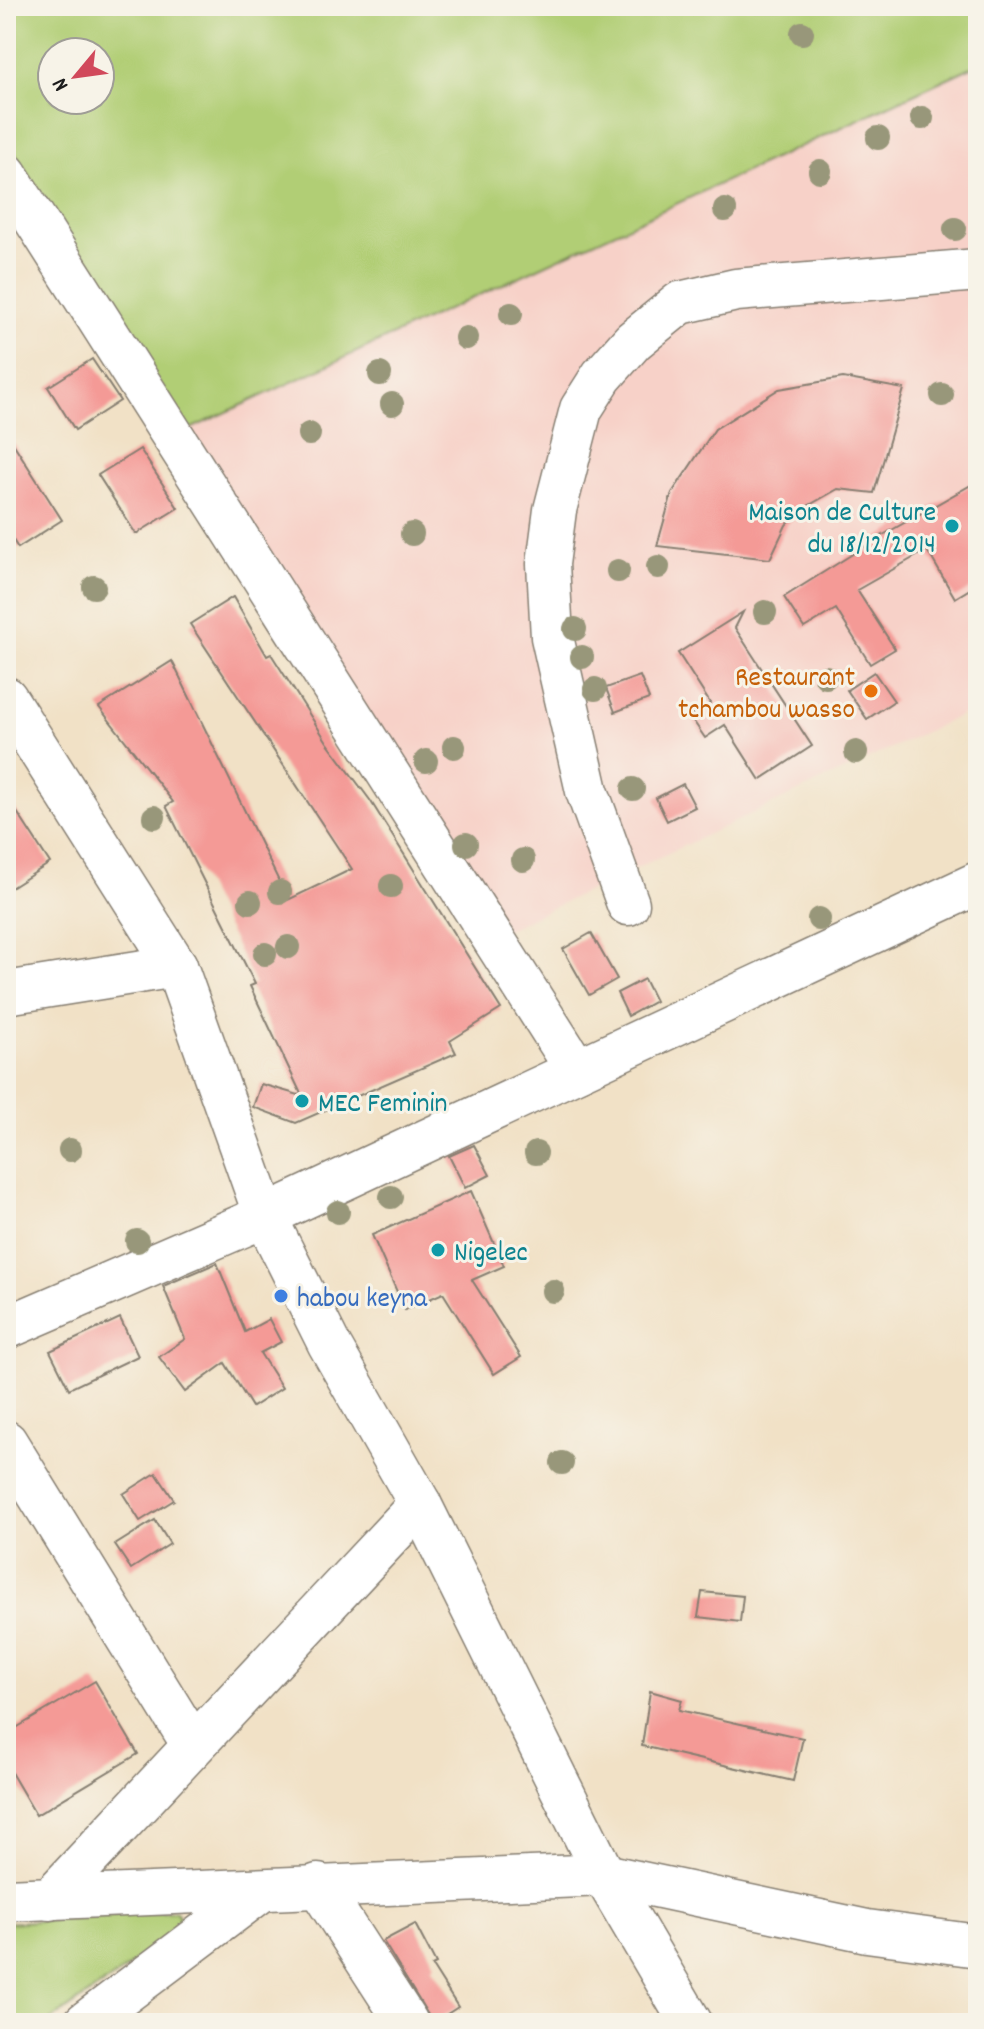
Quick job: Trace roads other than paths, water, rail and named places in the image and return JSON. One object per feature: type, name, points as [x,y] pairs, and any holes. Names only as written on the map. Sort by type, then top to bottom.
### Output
[{"type":"street","points":[[6,174],[577,1070]]},
{"type":"street","points":[[628,904],[587,791],[552,637],[548,564],[555,510],[581,409],[602,376],[633,341],[680,303],[736,290],[978,270]]},
{"type":"street","points":[[6,698],[176,966],[265,1216],[329,1344],[420,1504],[604,1875],[691,2023]]},
{"type":"street","points":[[6,1328],[265,1216],[978,883]]},
{"type":"street","points":[[6,993],[176,966]]},
{"type":"street","points":[[6,1442],[193,1745]]},
{"type":"street","points":[[50,1899],[420,1504]]},
{"type":"street","points":[[6,1900],[604,1875],[867,1931],[978,1946]]},
{"type":"street","points":[[318,1885],[407,2023]]},
{"type":"street","points":[[85,2023],[262,1890]]},
{"type":"place","name":"Maison de Culture du 18/12/2014","points":[[952,526]]},
{"type":"place","name":"Restaurant tchambou wasso","points":[[871,691]]},
{"type":"place","name":"MEC Feminin","points":[[302,1101]]},
{"type":"place","name":"Nigelec","points":[[438,1250]]},
{"type":"place","name":"habou keyna","points":[[281,1296]]}]
